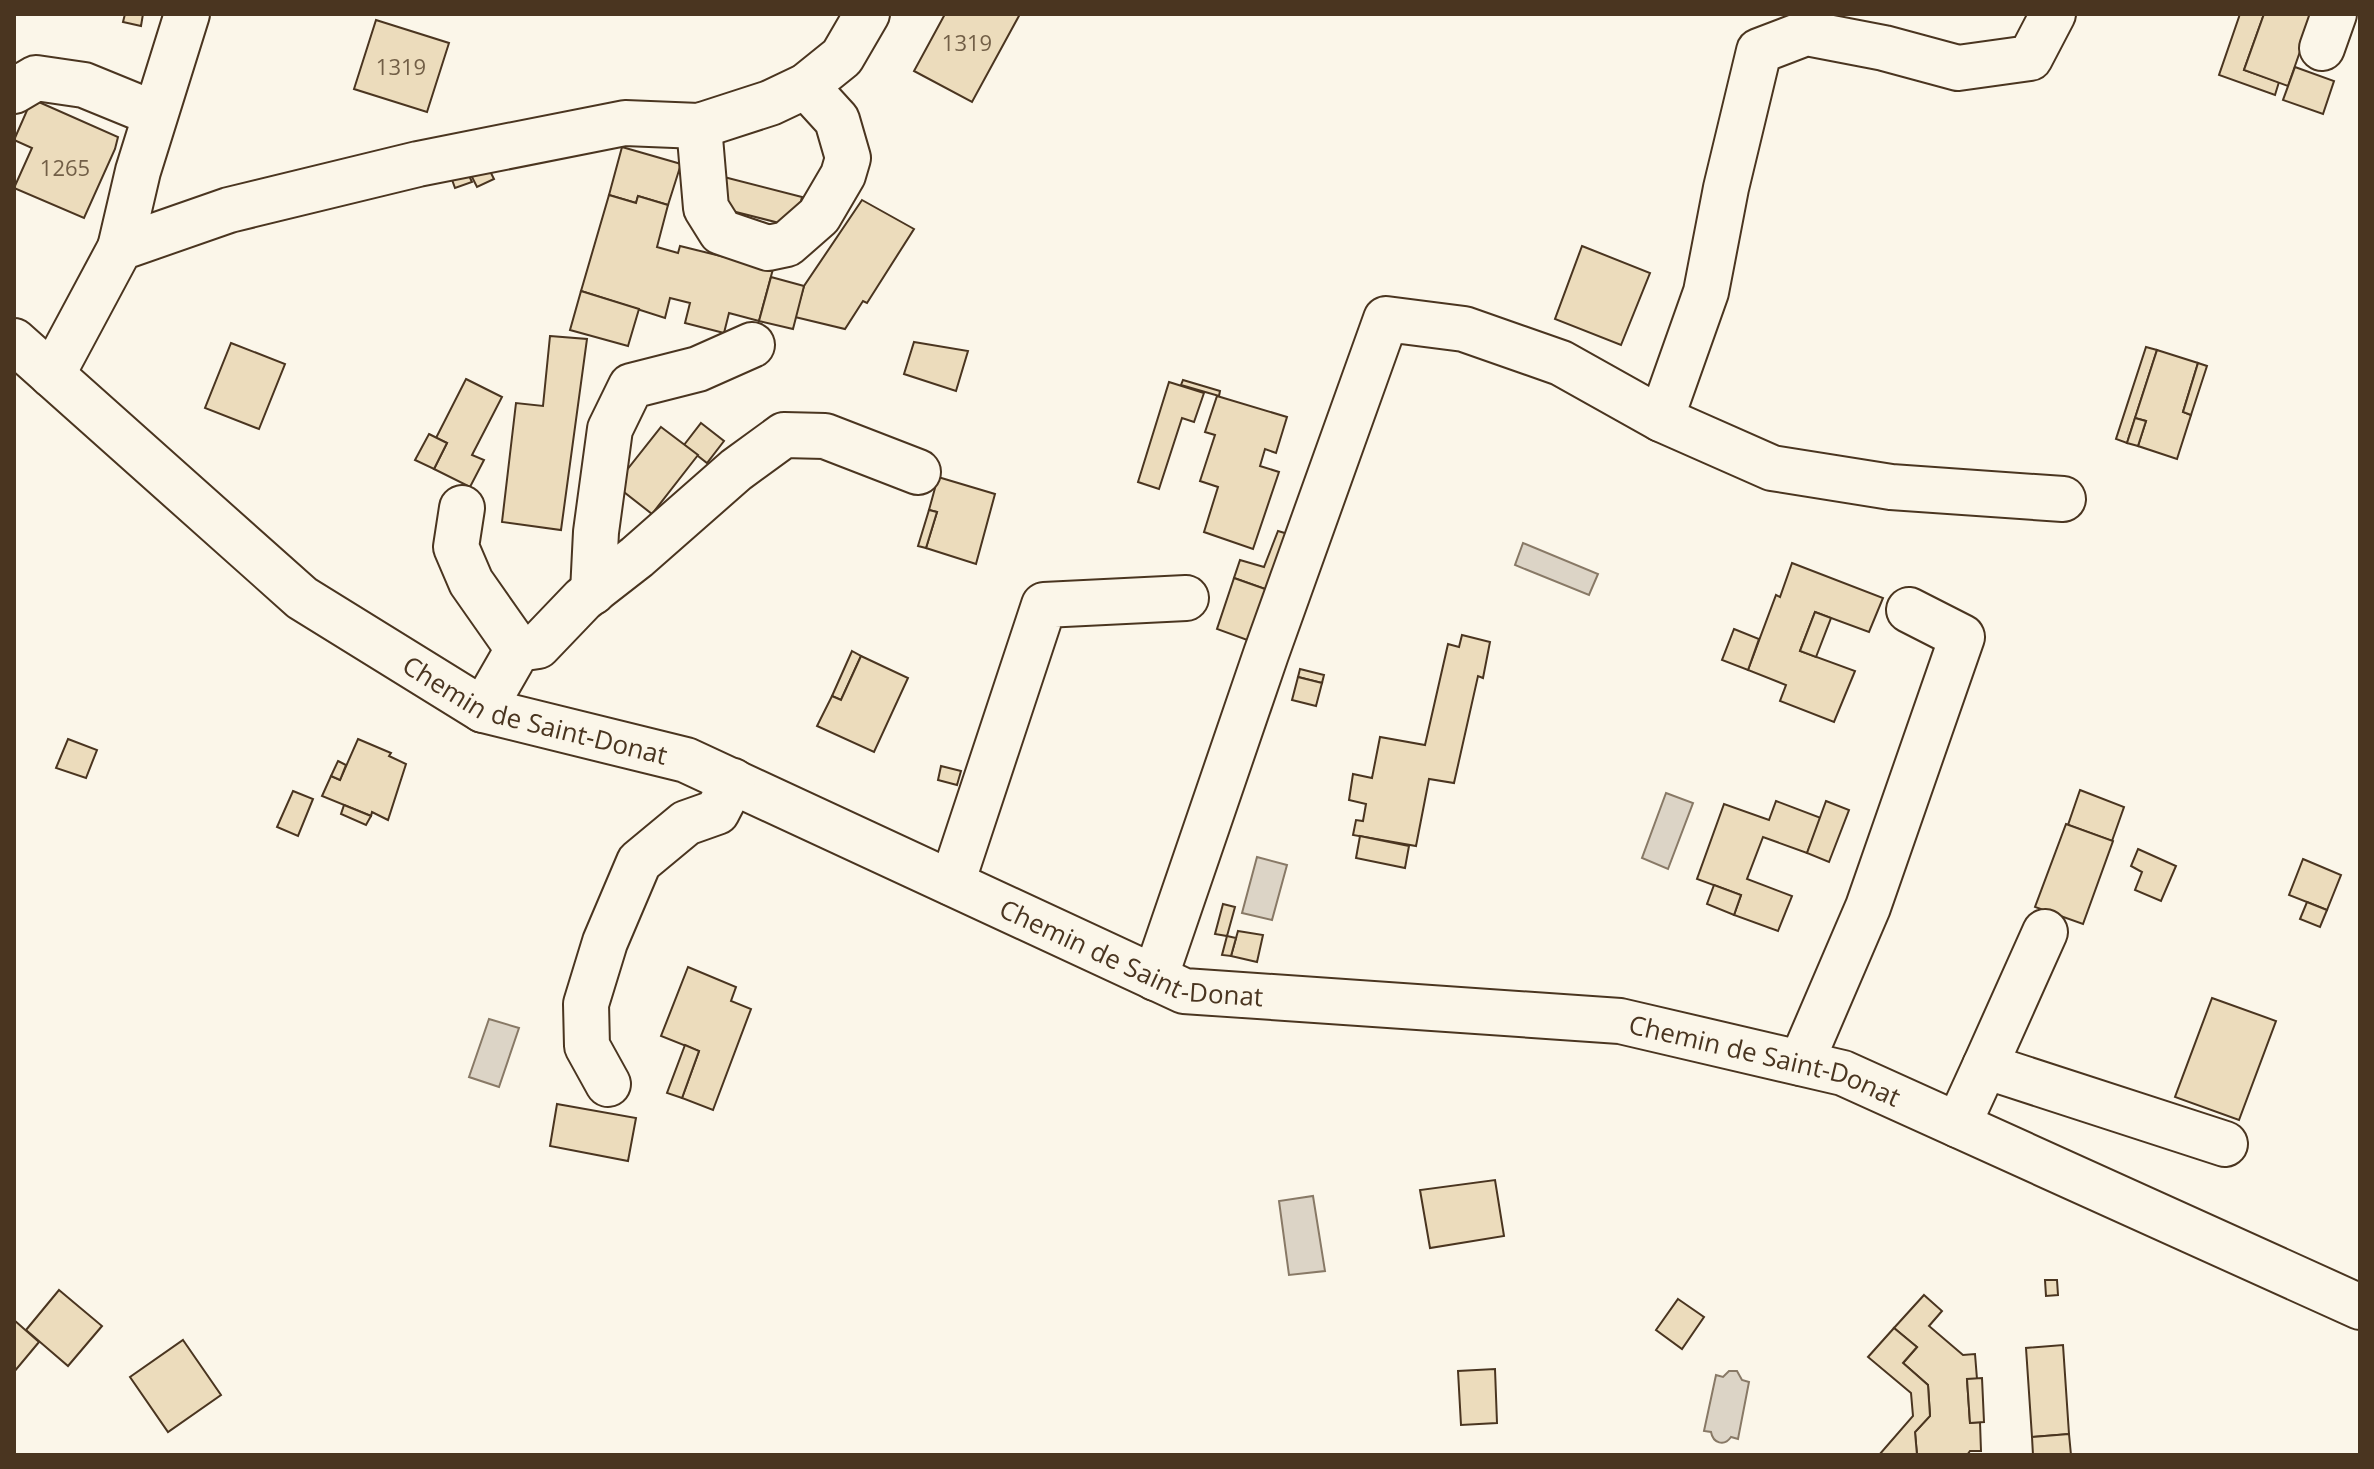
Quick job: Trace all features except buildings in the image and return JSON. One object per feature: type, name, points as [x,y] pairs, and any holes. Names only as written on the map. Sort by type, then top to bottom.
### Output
[{"type":"street","points":[[52,375],[120,248],[155,114],[187,14]]},
{"type":"street","points":[[120,248],[229,210],[418,164],[625,123],[699,126],[770,103],[806,86],[842,57],[867,14]]},
{"type":"street","points":[[1661,419],[1706,292],[1726,188],[1759,51],[1806,33],[1884,48],[1958,68],[2030,58],[2053,14]]},
{"type":"street","points":[[14,91],[36,78],[84,85],[155,114]]},
{"type":"street","points":[[699,126],[706,208],[721,232],[768,248],[787,244],[819,216],[843,175],[848,158],[837,120],[806,86]]},
{"type":"street","points":[[1155,978],[1386,319],[1464,329],[1561,363],[1661,419],[1772,468],[1891,487],[2063,499]]},
{"type":"street","name":"Chemin de Saint-Donat","points":[[14,341],[302,598],[483,710],[686,760],[1184,991],[1620,1021],[1843,1073],[2360,1307]]},
{"type":"street","points":[[593,592],[596,532],[610,429],[631,386],[698,369],[752,345]]},
{"type":"street","points":[[518,649],[538,646],[593,592],[736,470],[784,435],[825,436],[918,472]]},
{"type":"street","points":[[462,508],[456,547],[471,582],[518,649]]},
{"type":"street","points":[[952,883],[1044,605],[1186,598]]},
{"type":"street","points":[[1801,1063],[1868,907],[1962,637],[1909,610]]},
{"type":"street","points":[[483,710],[518,649]]},
{"type":"street","points":[[608,1084],[587,1046],[586,1004],[616,916],[639,862],[686,823],[717,812],[733,781]]},
{"type":"street","points":[[1958,1125],[2045,932]]},
{"type":"street","points":[[1985,1066],[2225,1144]]},
{"type":"shaded area","points":[[1523,543],[1598,574],[1589,595],[1515,565]]},
{"type":"shaded area","points":[[1666,793],[1693,803],[1668,869],[1642,858]]},
{"type":"shaded area","points":[[1257,857],[1287,865],[1272,920],[1242,913]]},
{"type":"shaded area","points":[[489,1019],[519,1028],[499,1087],[469,1077]]},
{"type":"shaded area","points":[[1313,1196],[1325,1271],[1289,1275],[1279,1201]]},
{"type":"shaded area","points":[[1729,1371],[1737,1371],[1742,1380],[1749,1382],[1738,1439],[1731,1437],[1719,1442],[1711,1432],[1704,1431],[1716,1375],[1723,1377]]}]
